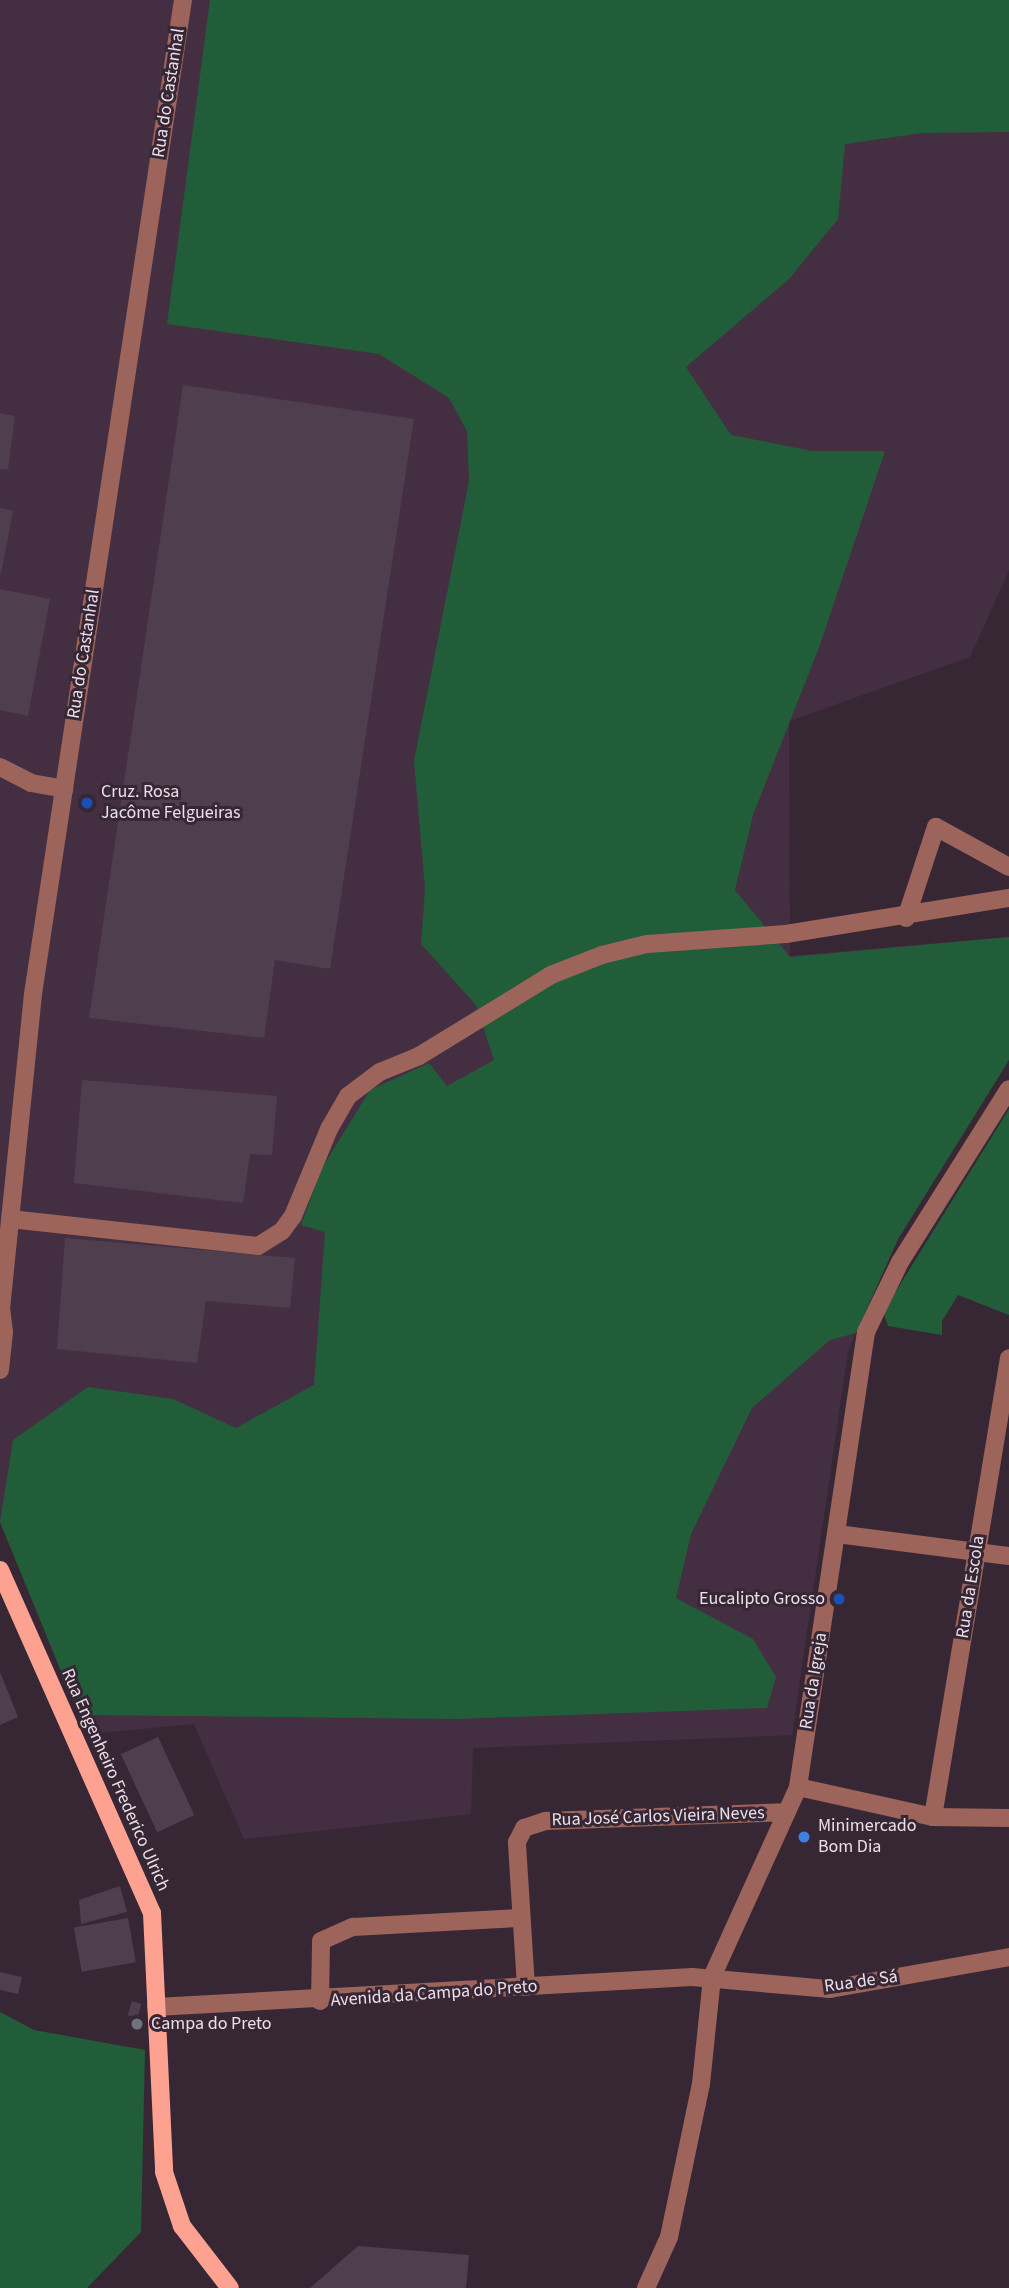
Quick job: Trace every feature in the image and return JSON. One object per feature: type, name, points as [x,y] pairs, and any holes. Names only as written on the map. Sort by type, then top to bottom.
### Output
[{"type":"main road","name":"Rua Engenheiro Frederico Ulrich","points":[[0,1570],[142,1884],[156,1938],[159,2127],[171,2201],[182,2226],[230,2288]]},
{"type":"street","name":"Rua do Castanhal","points":[[0,1370],[4,1332],[1,1310],[33,994],[183,0]]},
{"type":"street","points":[[0,767],[31,783],[64,789]]},
{"type":"street","points":[[906,918],[936,827],[1009,867]]},
{"type":"street","points":[[10,1219],[258,1246],[282,1231],[293,1216],[329,1129],[348,1096],[380,1072],[419,1056],[551,975],[603,955],[647,944],[718,941],[906,918],[1009,898]]},
{"type":"street","name":"Rua da Igreja","points":[[646,2288],[669,2237],[701,2084],[712,1977],[798,1787],[866,1332],[900,1262],[1009,1089]]},
{"type":"street","name":"Rua da Escola","points":[[933,1817],[977,1551],[1004,1421],[1009,1358]]},
{"type":"street","points":[[837,1534],[1009,1556]]},
{"type":"street","points":[[798,1787],[933,1817],[1009,1818]]},
{"type":"street","name":"Rua José Carlos Vieira Neves","points":[[526,1987],[519,1917],[517,1842],[524,1828],[546,1821],[786,1812]]},
{"type":"street","points":[[320,2001],[321,1941],[352,1927],[519,1917]]},
{"type":"street","name":"Rua de Sá","points":[[712,1977],[830,1989],[1009,1957]]},
{"type":"street","name":"Avenida da Campa do Preto","points":[[156,2007],[320,2001],[712,1977]]},
{"type":"shaded area","points":[[0,0],[1009,0],[1009,570],[970,657],[789,721],[790,956],[1009,937],[1009,1060],[898,1239],[848,1351],[792,1735],[473,1748],[471,1814],[244,1839],[194,1724],[89,1734],[79,1715],[0,1522]]},
{"type":"green space","points":[[210,0],[1009,0],[1009,132],[922,133],[845,144],[838,219],[789,279],[686,367],[731,435],[812,451],[885,451],[820,645],[753,815],[735,890],[790,957],[1009,937],[1009,1060],[898,1239],[856,1333],[830,1340],[752,1408],[691,1534],[676,1598],[753,1639],[776,1677],[767,1708],[457,1719],[79,1715],[0,1522],[13,1440],[88,1387],[173,1399],[236,1428],[314,1385],[325,1232],[301,1225],[322,1168],[370,1090],[429,1063],[447,1086],[494,1060],[476,1005],[421,944],[425,889],[414,761],[469,481],[467,431],[449,398],[379,354],[167,324]]},
{"type":"green space","points":[[1009,1109],[1009,1315],[958,1295],[942,1321],[942,1335],[888,1326],[883,1312]]},
{"type":"green space","points":[[0,2012],[34,2030],[145,2050],[141,2232],[87,2288],[0,2288]]},
{"type":"building","points":[[183,385],[414,419],[330,969],[275,960],[264,1038],[89,1018]]},
{"type":"building","points":[[0,413],[15,416],[8,470],[0,469]]},
{"type":"building","points":[[0,508],[13,511],[1,574],[0,573]]},
{"type":"building","points":[[0,589],[50,599],[28,716],[0,710]]},
{"type":"building","points":[[82,1080],[277,1096],[272,1155],[250,1154],[243,1203],[74,1183]]},
{"type":"building","points":[[65,1238],[295,1258],[290,1308],[206,1301],[197,1363],[57,1349]]},
{"type":"building","points":[[0,1672],[18,1717],[0,1725]]},
{"type":"building","points":[[158,1737],[194,1815],[157,1832],[121,1754]]},
{"type":"building","points":[[120,1886],[127,1912],[81,1924],[79,1900]]},
{"type":"building","points":[[128,1918],[136,1962],[82,1972],[74,1928]]},
{"type":"building","points":[[0,1972],[22,1977],[18,1994],[0,1990]]},
{"type":"building","points":[[132,2001],[142,2004],[137,2018],[128,2015]]},
{"type":"building","points":[[358,2246],[469,2255],[466,2288],[310,2288]]},
{"type":"place","name":"Cruz. Rosa Jacôme Felgueiras","points":[[87,803]]},
{"type":"place","name":"Eucalipto Grosso","points":[[839,1599]]},
{"type":"place","name":"Minimercado Bom Dia","points":[[804,1837]]},
{"type":"place","name":"Campa do Preto","points":[[137,2024]]}]
